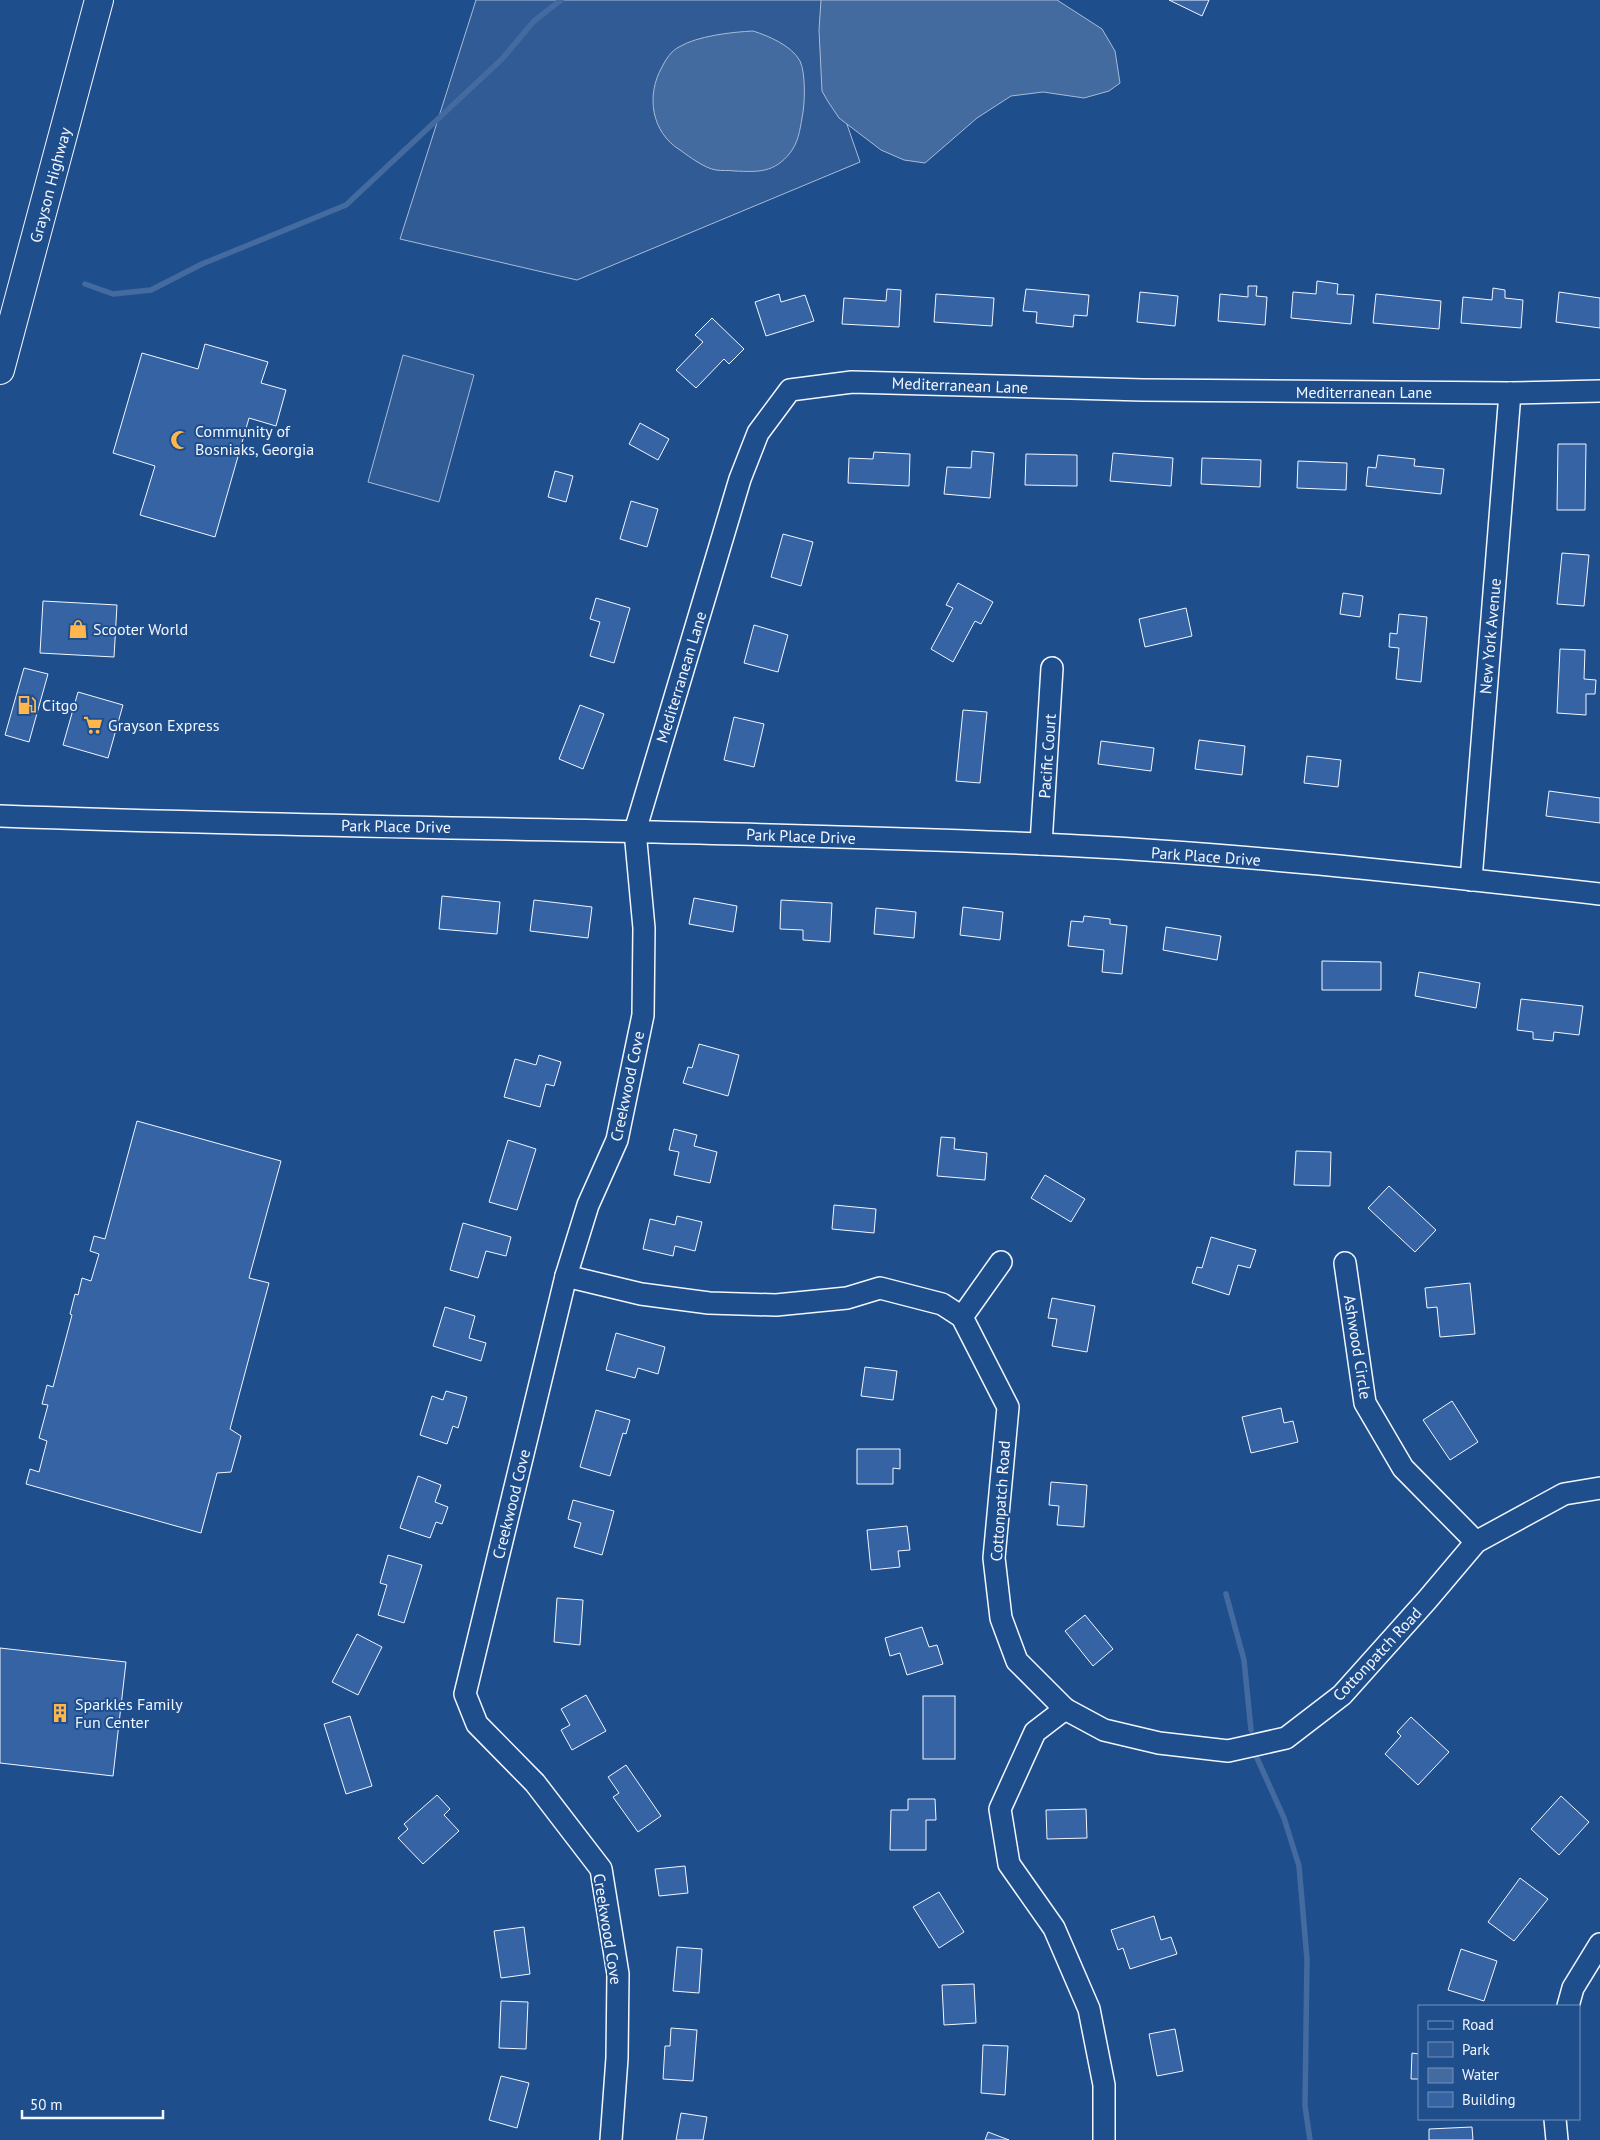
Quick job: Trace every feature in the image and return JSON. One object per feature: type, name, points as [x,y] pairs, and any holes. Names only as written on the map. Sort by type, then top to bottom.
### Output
[{"type":"main road","name":"Grayson Highway","points":[[0,370],[99,0]]},
{"type":"street","name":"Mediterranean Lane","points":[[635,831],[740,479],[758,433],[790,390],[852,382],[1143,390],[1600,392]]},
{"type":"street","name":"New York Avenue","points":[[1471,880],[1510,393]]},
{"type":"street","name":"Pacific Court","points":[[1041,844],[1052,668]]},
{"type":"street","name":"Park Place Drive","points":[[0,816],[635,831],[1041,844],[1273,860],[1600,894]]},
{"type":"street","name":"Creekwood Cove","points":[[611,2140],[617,2058],[618,1974],[601,1870],[535,1783],[477,1724],[464,1694],[566,1276],[588,1205],[618,1140],[643,1016],[644,928],[635,831]]},
{"type":"street","points":[[566,1276],[641,1294],[719,1303],[785,1304],[847,1298],[880,1288],[942,1304],[962,1317],[1001,1262]]},
{"type":"street","name":"Ashwood Circle","points":[[1345,1263],[1365,1403],[1403,1468],[1476,1542]]},
{"type":"street","name":"Cottonpatch Road","points":[[962,1317],[1008,1408],[994,1558],[1001,1618],[1018,1661],[1065,1709],[1104,1730],[1179,1745],[1228,1752],[1286,1738],[1342,1695],[1476,1542],[1564,1494],[1600,1488]]},
{"type":"street","points":[[1065,1709],[1035,1732],[1000,1809],[1009,1864],[1054,1928],[1089,2009],[1104,2085],[1104,2140]]},
{"type":"street","points":[[1568,2005],[1573,1988],[1600,1944]]},
{"type":"street","points":[[1555,2120],[1557,2140]]},
{"type":"green space","points":[[476,0],[829,0],[823,55],[860,162],[577,280],[400,239]]},
{"type":"green space","points":[[403,355],[474,375],[439,502],[368,482]]},
{"type":"water","points":[[821,0],[1057,0],[1102,29],[1115,51],[1120,83],[1109,91],[1084,98],[1043,92],[1011,96],[977,118],[925,163],[904,160],[881,150],[839,118],[822,91],[819,30]]},
{"type":"water","points":[[753,31],[786,46],[800,61],[804,81],[804,97],[798,136],[790,153],[784,160],[772,168],[758,171],[711,169],[697,162],[670,142],[657,123],[653,101],[657,78],[669,56],[686,43],[715,35]]},
{"type":"building","points":[[1169,0],[1209,0],[1202,16]]},
{"type":"building","points":[[1317,281],[1338,284],[1337,294],[1354,295],[1351,324],[1291,318],[1293,292],[1316,294]]},
{"type":"building","points":[[1248,286],[1257,286],[1256,296],[1267,297],[1265,325],[1218,321],[1220,294],[1248,297]]},
{"type":"building","points":[[1493,288],[1505,290],[1505,298],[1523,300],[1521,328],[1461,323],[1463,297],[1492,300]]},
{"type":"building","points":[[887,289],[901,290],[899,327],[842,324],[844,298],[886,301]]},
{"type":"building","points":[[1026,289],[1089,295],[1087,316],[1074,315],[1073,327],[1036,323],[1037,312],[1023,311]]},
{"type":"building","points":[[1140,292],[1178,296],[1175,326],[1137,322]]},
{"type":"building","points":[[1559,292],[1600,298],[1600,328],[1556,322]]},
{"type":"building","points":[[779,294],[781,302],[805,295],[814,321],[766,336],[755,302]]},
{"type":"building","points":[[936,294],[994,298],[992,326],[934,322]]},
{"type":"building","points":[[1376,294],[1441,301],[1439,329],[1373,323]]},
{"type":"building","points":[[712,318],[744,349],[729,364],[724,359],[696,388],[676,370],[703,342],[695,335]]},
{"type":"building","name":"Community of Bosniaks, Georgia","points":[[205,344],[268,362],[261,383],[286,390],[276,426],[249,418],[215,537],[140,515],[155,466],[113,453],[142,353],[198,369]]},
{"type":"building","points":[[640,423],[669,439],[658,460],[629,444]]},
{"type":"building","points":[[1558,444],[1586,444],[1585,510],[1557,510]]},
{"type":"building","points":[[972,451],[994,453],[990,498],[944,494],[947,467],[971,468]]},
{"type":"building","points":[[874,452],[910,454],[909,486],[848,483],[849,458],[873,459]]},
{"type":"building","points":[[1113,453],[1173,458],[1171,486],[1110,481]]},
{"type":"building","points":[[1026,454],[1077,455],[1077,486],[1025,485]]},
{"type":"building","points":[[1378,455],[1415,459],[1414,466],[1444,469],[1441,494],[1366,486],[1368,467],[1376,468]]},
{"type":"building","points":[[1202,458],[1261,460],[1260,487],[1201,484]]},
{"type":"building","points":[[1298,461],[1347,463],[1346,490],[1297,488]]},
{"type":"building","points":[[555,471],[573,476],[566,502],[548,497]]},
{"type":"building","points":[[631,501],[658,509],[647,547],[620,539]]},
{"type":"building","points":[[783,534],[813,542],[801,586],[771,577]]},
{"type":"building","points":[[1562,553],[1589,555],[1584,606],[1557,604]]},
{"type":"building","points":[[958,583],[993,602],[981,624],[975,621],[953,662],[931,649],[953,608],[946,605]]},
{"type":"building","points":[[1343,593],[1363,596],[1360,617],[1340,614]]},
{"type":"building","points":[[596,598],[630,608],[614,663],[590,656],[600,622],[590,619]]},
{"type":"building","name":"Scooter World","points":[[43,601],[117,605],[114,657],[40,653]]},
{"type":"building","points":[[1186,608],[1192,636],[1145,647],[1139,619]]},
{"type":"building","points":[[1399,614],[1427,617],[1421,682],[1396,679],[1399,648],[1389,647],[1390,633],[1397,634]]},
{"type":"building","points":[[754,625],[788,635],[778,672],[744,663]]},
{"type":"building","points":[[1560,649],[1585,650],[1584,679],[1596,680],[1595,694],[1586,694],[1586,715],[1557,713]]},
{"type":"building","name":"Citgo","points":[[24,668],[48,674],[29,742],[5,735]]},
{"type":"building","name":"Grayson Express","points":[[78,692],[123,705],[108,758],[63,745]]},
{"type":"building","points":[[580,705],[604,714],[583,769],[559,759]]},
{"type":"building","points":[[963,710],[987,712],[980,783],[956,781]]},
{"type":"building","points":[[734,717],[764,724],[754,767],[724,760]]},
{"type":"building","points":[[1199,740],[1245,746],[1242,775],[1195,769]]},
{"type":"building","points":[[1101,741],[1154,748],[1151,771],[1098,764]]},
{"type":"building","points":[[1307,756],[1341,760],[1338,787],[1304,783]]},
{"type":"building","points":[[1549,791],[1600,798],[1600,823],[1546,816]]},
{"type":"building","points":[[442,896],[500,902],[497,934],[439,929]]},
{"type":"building","points":[[694,898],[737,906],[733,932],[689,924]]},
{"type":"building","points":[[534,900],[592,907],[588,938],[530,931]]},
{"type":"building","points":[[781,900],[832,903],[830,942],[803,940],[803,930],[780,929]]},
{"type":"building","points":[[963,907],[1003,912],[1000,940],[960,935]]},
{"type":"building","points":[[876,908],[916,912],[914,938],[874,934]]},
{"type":"building","points":[[1084,916],[1110,919],[1110,924],[1127,926],[1122,974],[1102,972],[1104,950],[1068,946],[1071,921],[1083,922]]},
{"type":"building","points":[[1166,927],[1221,936],[1217,960],[1163,950]]},
{"type":"building","points":[[1322,961],[1381,962],[1381,990],[1322,990]]},
{"type":"building","points":[[1419,972],[1480,983],[1476,1008],[1415,996]]},
{"type":"building","points":[[1521,999],[1583,1006],[1579,1035],[1554,1032],[1553,1041],[1533,1039],[1533,1032],[1517,1030]]},
{"type":"building","points":[[699,1044],[739,1055],[728,1096],[683,1083],[688,1067],[692,1068]]},
{"type":"building","points":[[539,1055],[561,1062],[554,1086],[546,1084],[540,1107],[504,1097],[515,1059],[536,1065]]},
{"type":"building","points":[[137,1121],[281,1161],[249,1278],[269,1283],[230,1429],[241,1436],[231,1472],[217,1473],[201,1533],[26,1484],[30,1469],[39,1472],[47,1441],[39,1438],[48,1405],[42,1404],[47,1385],[53,1387],[72,1315],[70,1314],[75,1294],[78,1295],[82,1278],[91,1281],[99,1254],[90,1251],[94,1236],[105,1239]]},
{"type":"building","points":[[674,1129],[697,1135],[694,1146],[717,1152],[710,1183],[674,1175],[679,1152],[669,1150]]},
{"type":"building","points":[[941,1137],[955,1138],[954,1149],[987,1153],[985,1180],[937,1176]]},
{"type":"building","points":[[508,1140],[536,1149],[517,1210],[489,1202]]},
{"type":"building","points":[[1296,1151],[1331,1152],[1330,1186],[1294,1185]]},
{"type":"building","points":[[1045,1175],[1085,1199],[1071,1222],[1031,1198]]},
{"type":"building","points":[[1389,1186],[1436,1230],[1415,1252],[1368,1208]]},
{"type":"building","points":[[834,1205],[876,1209],[874,1233],[832,1229]]},
{"type":"building","points":[[677,1216],[702,1222],[695,1251],[675,1246],[673,1256],[643,1249],[650,1219],[675,1225]]},
{"type":"building","points":[[463,1223],[511,1237],[506,1256],[486,1251],[478,1278],[450,1270]]},
{"type":"building","points":[[1211,1237],[1256,1250],[1250,1268],[1238,1265],[1229,1295],[1192,1283],[1197,1267],[1202,1268]]},
{"type":"building","points":[[1470,1283],[1475,1334],[1440,1337],[1437,1307],[1427,1308],[1425,1288]]},
{"type":"building","points":[[1052,1298],[1095,1306],[1087,1352],[1052,1346],[1057,1319],[1048,1318]]},
{"type":"building","points":[[445,1307],[475,1316],[469,1338],[486,1343],[481,1361],[433,1346]]},
{"type":"building","points":[[616,1333],[665,1347],[658,1374],[638,1368],[635,1378],[606,1370]]},
{"type":"building","points":[[865,1367],[897,1371],[893,1400],[861,1396]]},
{"type":"building","points":[[446,1391],[467,1397],[458,1428],[453,1426],[447,1444],[420,1435],[432,1396],[443,1400]]},
{"type":"building","points":[[1452,1401],[1478,1442],[1450,1460],[1423,1420]]},
{"type":"building","points":[[1281,1408],[1284,1423],[1293,1421],[1298,1442],[1251,1453],[1242,1417]]},
{"type":"building","points":[[596,1410],[630,1420],[626,1434],[623,1433],[610,1476],[580,1467]]},
{"type":"building","points":[[857,1449],[900,1449],[900,1469],[893,1468],[893,1484],[857,1484]]},
{"type":"building","points":[[418,1476],[441,1485],[435,1502],[448,1507],[442,1524],[436,1522],[430,1538],[400,1528]]},
{"type":"building","points":[[1051,1482],[1087,1485],[1084,1527],[1057,1525],[1059,1506],[1049,1505]]},
{"type":"building","points":[[573,1500],[614,1511],[602,1555],[574,1547],[581,1523],[568,1519]]},
{"type":"building","points":[[907,1526],[910,1550],[898,1551],[900,1567],[871,1570],[867,1530]]},
{"type":"building","points":[[388,1555],[422,1565],[404,1623],[378,1615],[387,1585],[380,1583]]},
{"type":"building","points":[[557,1598],[583,1600],[580,1645],[554,1642]]},
{"type":"building","points":[[1085,1615],[1113,1649],[1093,1666],[1065,1631]]},
{"type":"building","points":[[922,1627],[929,1647],[937,1645],[943,1664],[907,1675],[900,1653],[890,1656],[885,1638]]},
{"type":"building","points":[[357,1634],[382,1647],[358,1695],[332,1682]]},
{"type":"building","name":"Sparkles Family Fun Center","points":[[0,1648],[126,1662],[113,1776],[0,1763]]},
{"type":"building","points":[[586,1695],[606,1731],[572,1750],[561,1730],[570,1725],[561,1709]]},
{"type":"building","points":[[923,1696],[955,1696],[955,1759],[923,1759]]},
{"type":"building","points":[[350,1716],[372,1786],[346,1794],[324,1724]]},
{"type":"building","points":[[1411,1717],[1449,1752],[1418,1785],[1385,1754],[1401,1736],[1397,1732]]},
{"type":"building","points":[[626,1765],[661,1816],[638,1832],[613,1797],[619,1793],[608,1777]]},
{"type":"building","points":[[437,1795],[450,1809],[444,1815],[459,1831],[423,1864],[398,1838],[408,1829],[404,1824]]},
{"type":"building","points":[[1561,1796],[1589,1822],[1559,1855],[1531,1829]]},
{"type":"building","points":[[908,1799],[935,1799],[936,1820],[926,1820],[926,1850],[890,1850],[891,1810],[908,1810]]},
{"type":"building","points":[[1086,1809],[1087,1838],[1047,1839],[1046,1810]]},
{"type":"building","points":[[685,1866],[688,1893],[659,1896],[655,1869]]},
{"type":"building","points":[[1520,1878],[1548,1899],[1514,1941],[1488,1922]]},
{"type":"building","points":[[939,1892],[964,1932],[939,1948],[913,1907]]},
{"type":"building","points":[[1154,1916],[1161,1940],[1171,1937],[1177,1954],[1130,1969],[1123,1948],[1118,1950],[1111,1930]]},
{"type":"building","points":[[524,1927],[530,1974],[501,1978],[494,1931]]},
{"type":"building","points":[[677,1947],[702,1949],[699,1993],[673,1991]]},
{"type":"building","points":[[1461,1949],[1497,1961],[1484,2001],[1448,1990]]},
{"type":"building","points":[[974,1984],[976,2023],[944,2025],[942,1985]]},
{"type":"building","points":[[501,2001],[528,2002],[526,2049],[499,2048]]},
{"type":"building","points":[[671,2028],[697,2030],[693,2081],[663,2079],[665,2046],[670,2046]]},
{"type":"building","points":[[1175,2029],[1183,2071],[1157,2076],[1149,2034]]},
{"type":"building","points":[[983,2045],[1008,2046],[1005,2095],[981,2093]]},
{"type":"building","points":[[1412,2053],[1418,2054],[1418,2079],[1411,2079]]},
{"type":"building","points":[[501,2076],[529,2083],[517,2128],[489,2120]]},
{"type":"building","points":[[681,2113],[707,2117],[703,2140],[676,2140]]},
{"type":"building","points":[[1472,2127],[1473,2140],[1429,2140],[1429,2129]]},
{"type":"building","points":[[988,2132],[1009,2140],[985,2140]]},
{"type":"waterway","points":[[85,284],[113,294],[151,290],[202,264],[346,205],[502,59],[534,21],[561,0]]},
{"type":"waterway","points":[[1226,1594],[1244,1660],[1251,1730]]},
{"type":"waterway","points":[[1253,1749],[1284,1818],[1299,1866],[1307,1959],[1305,2106],[1310,2140]]},
{"type":"place","name":"Community of Bosniaks, Georgia","points":[[180,440]]},
{"type":"place","name":"Scooter World","points":[[78,629]]},
{"type":"place","name":"Citgo","points":[[27,705]]},
{"type":"place","name":"Grayson Express","points":[[93,725]]},
{"type":"place","name":"Sparkles Family Fun Center","points":[[60,1713]]}]
